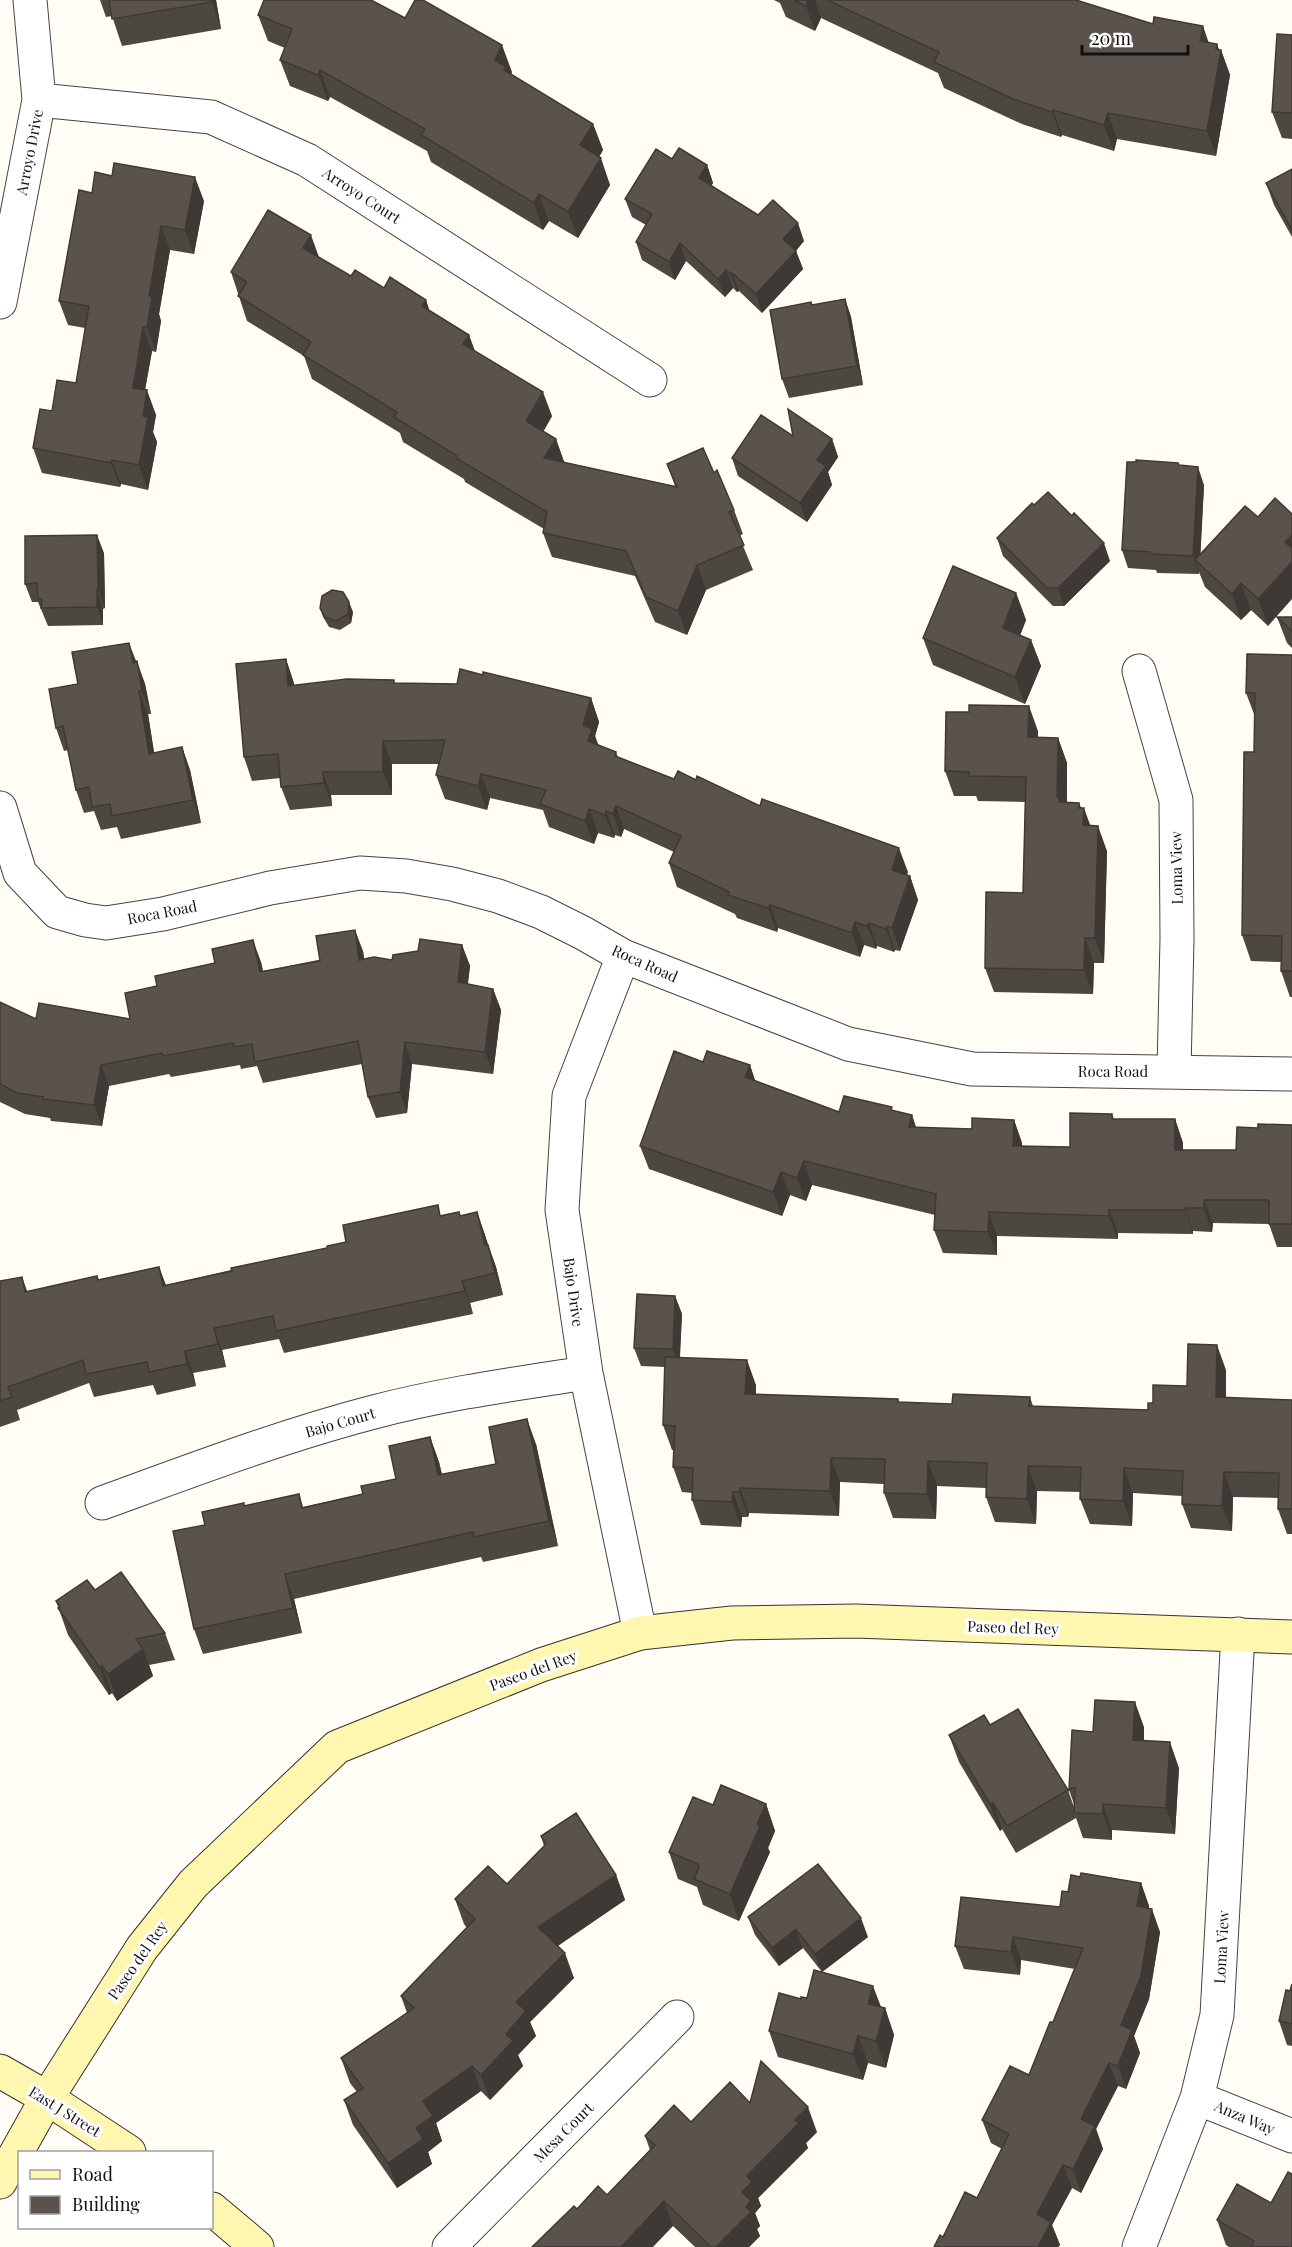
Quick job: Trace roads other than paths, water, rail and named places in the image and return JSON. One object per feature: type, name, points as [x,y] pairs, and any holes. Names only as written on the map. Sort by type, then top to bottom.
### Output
[{"type":"main road","name":"Paseo del Rey","points":[[0,2182],[46,2098],[142,1948],[193,1884],[337,1747],[541,1665],[640,1633],[732,1623],[856,1621],[1292,1637]]},
{"type":"main road","name":"East J Street","points":[[0,2071],[127,2151]]},
{"type":"main road","points":[[213,2210],[256,2247]]},
{"type":"street","name":"Arroyo Drive","points":[[0,302],[39,100],[30,0]]},
{"type":"street","name":"Arroyo Court","points":[[39,100],[210,117],[308,160],[650,381]]},
{"type":"street","name":"Loma View","points":[[1139,671],[1176,800],[1178,939],[1174,1071]]},
{"type":"street","name":"Roca Road","points":[[0,808],[20,873],[57,912],[85,921],[106,923],[163,914],[270,888],[360,873],[406,876],[452,884],[498,896],[541,912],[573,927],[623,956],[848,1044],[972,1069],[1292,1074]]},
{"type":"street","name":"Bajo Drive","points":[[623,956],[568,1096],[562,1210],[586,1373],[640,1633]]},
{"type":"street","name":"Bajo Court","points":[[102,1503],[276,1441],[370,1413],[468,1391],[586,1373]]},
{"type":"street","name":"Loma View","points":[[1139,2247],[1197,2098],[1217,2015],[1238,1634]]},
{"type":"street","name":"Mesa Court","points":[[449,2247],[677,2017]]},
{"type":"street","name":"Anza Way","points":[[1197,2098],[1292,2136]]}]
